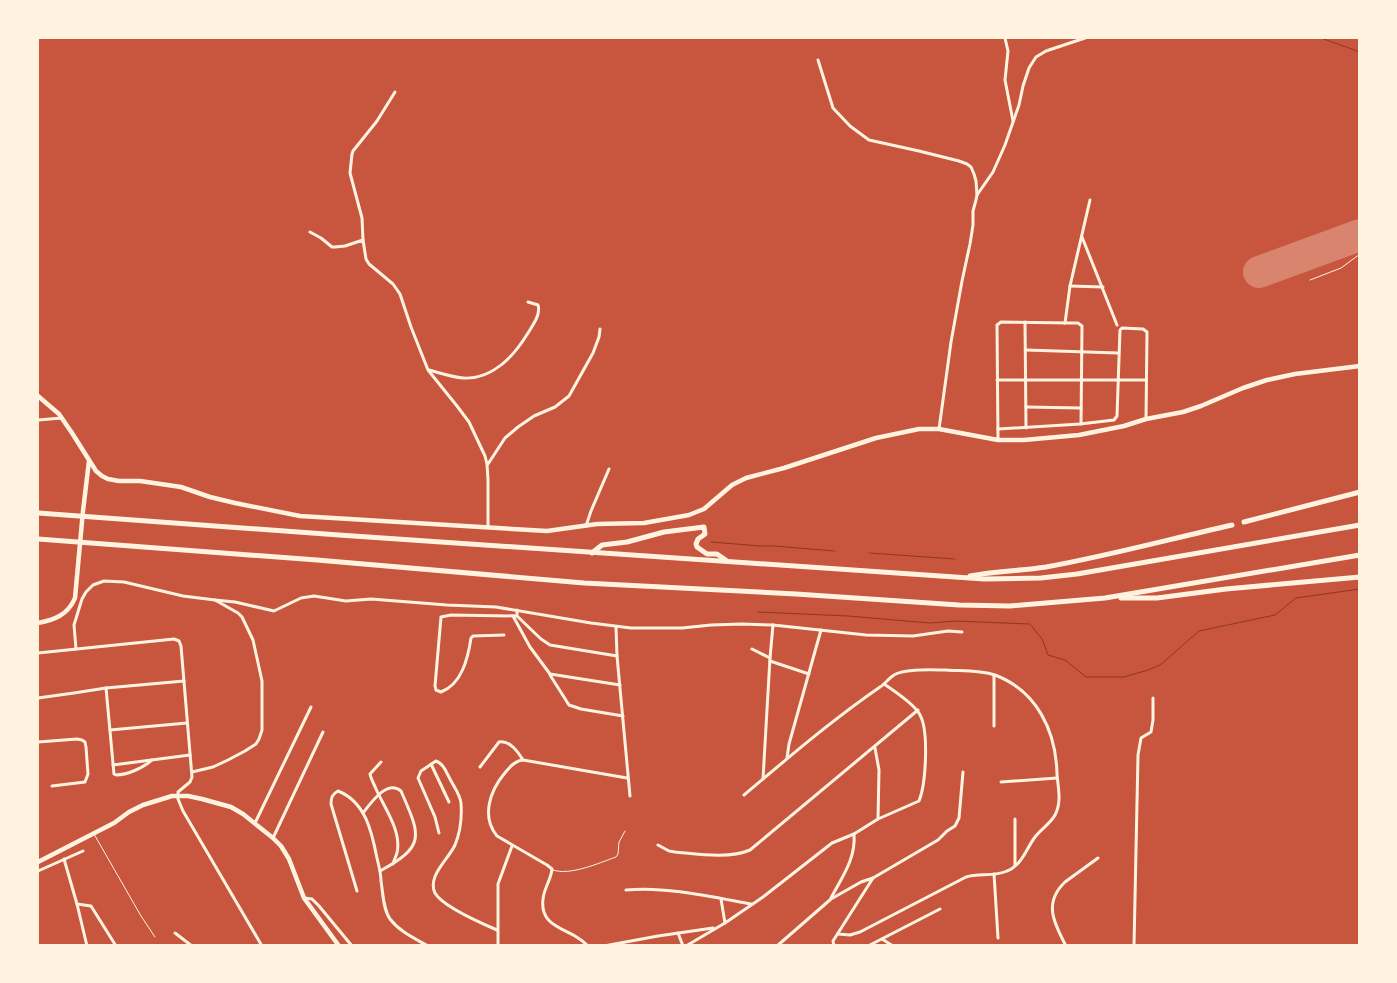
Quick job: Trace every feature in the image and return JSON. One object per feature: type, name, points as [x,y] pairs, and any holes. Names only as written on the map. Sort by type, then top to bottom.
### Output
[{"type":"highway","points":[[1244,522],[1358,493]]},
{"type":"highway","points":[[38,513],[984,579],[1041,578],[1077,574],[1360,525]]},
{"type":"highway","points":[[962,578],[987,572],[1043,567],[1094,558],[1232,525]]},
{"type":"highway","points":[[592,552],[602,545],[627,542],[664,532],[704,527],[705,534],[698,539],[697,547],[707,554],[717,554],[727,562]]},
{"type":"highway","points":[[38,539],[584,583],[960,605],[1010,606],[1105,598],[1324,561],[1360,557]]},
{"type":"highway","points":[[1105,598],[1157,598],[1226,589],[1360,577]]},
{"type":"main road","points":[[38,396],[54,408],[76,438],[96,471],[108,479],[144,481],[180,487],[210,497],[287,514],[547,531],[612,523],[644,522],[689,515],[704,509],[732,485],[746,478],[791,466],[876,438],[920,429],[939,429],[998,440],[1024,440],[1079,435],[1118,427],[1146,418],[1183,412],[1267,380],[1294,374],[1360,366]]},
{"type":"main road","points":[[38,623],[52,620],[62,615],[75,598],[89,461]]},
{"type":"main road","points":[[38,862],[143,805],[167,796],[195,797],[230,807],[243,814],[273,838],[286,853],[304,898],[339,946]]},
{"type":"street","points":[[1006,38],[1008,51],[1005,80],[1014,122]]},
{"type":"street","points":[[977,195],[992,172],[1005,145],[1014,122],[1027,72],[1036,57],[1057,47],[1085,38]]},
{"type":"street","points":[[818,60],[833,108],[863,137],[968,164],[974,174],[977,195],[973,211],[973,225],[957,305],[939,429]]},
{"type":"street","points":[[395,92],[386,108],[352,154],[350,173],[362,218],[366,259],[369,264],[398,290],[428,370],[469,422],[485,456],[487,464],[488,527]]},
{"type":"street","points":[[1065,322],[1070,286],[1090,200]]},
{"type":"street","points":[[310,232],[332,247],[344,246],[363,240]]},
{"type":"street","points":[[1082,236],[1118,325]]},
{"type":"street","points":[[1070,286],[1103,287]]},
{"type":"street","points":[[428,370],[464,378],[482,375],[496,369],[507,361],[519,348],[536,318],[538,305],[528,302]]},
{"type":"street","points":[[998,440],[997,325],[1001,322],[1065,322],[1078,323],[1082,326],[1081,424]]},
{"type":"street","points":[[1025,322],[1026,428]]},
{"type":"street","points":[[998,429],[1114,420],[1117,416],[1120,329],[1143,329],[1148,335],[1146,418]]},
{"type":"street","points":[[487,464],[505,438],[518,427],[534,416],[563,402],[593,353],[600,330]]},
{"type":"street","points":[[1026,350],[1118,353]]},
{"type":"street","points":[[997,380],[1146,380]]},
{"type":"street","points":[[1026,407],[1081,408]]},
{"type":"street","points":[[38,420],[62,418]]},
{"type":"street","points":[[586,526],[608,469]]},
{"type":"street","points":[[76,649],[74,625],[82,599],[93,585],[104,581],[124,582],[183,596],[235,602],[274,611],[301,598],[314,596],[346,601],[371,599],[447,605],[496,606],[616,627],[682,628],[742,624],[773,625],[866,635],[913,636],[948,631],[962,632]]},
{"type":"street","points":[[75,598],[82,599]]},
{"type":"street","points":[[192,772],[213,767],[244,752],[258,742],[262,730],[262,681],[253,640],[242,616],[215,600]]},
{"type":"street","points":[[517,610],[515,616],[530,647],[550,674],[569,705],[581,710],[623,716]]},
{"type":"street","points":[[504,635],[473,636],[467,660],[460,675],[448,688],[441,692],[436,690],[441,617],[443,616],[515,616],[550,645],[617,656]]},
{"type":"street","points":[[763,779],[773,625]]},
{"type":"street","points":[[616,627],[627,778],[630,796]]},
{"type":"street","points":[[787,758],[789,744],[821,630]]},
{"type":"street","points":[[38,653],[176,639],[179,641],[192,772],[190,782],[180,790],[178,799],[183,811],[262,946]]},
{"type":"street","points":[[752,649],[770,660],[809,674]]},
{"type":"street","points":[[744,796],[787,758],[895,674],[923,670],[979,672],[994,675],[1006,680],[1021,691],[1040,711],[1050,732],[1055,749],[1059,800],[1055,815],[1037,835],[1024,856],[1015,866],[1006,872],[966,877],[860,932],[850,935],[838,934]]},
{"type":"street","points":[[550,674],[620,685]]},
{"type":"street","points":[[994,675],[994,726]]},
{"type":"street","points":[[38,698],[106,688],[184,681]]},
{"type":"street","points":[[678,933],[685,946],[725,923],[764,897],[832,843],[854,834],[878,819],[916,803],[920,798],[924,778],[925,744],[922,719],[918,710],[884,684]]},
{"type":"street","points":[[106,688],[114,774],[119,776],[144,766],[152,760]]},
{"type":"street","points":[[1134,946],[1138,755],[1141,738],[1152,732],[1153,698]]},
{"type":"street","points":[[255,823],[311,707]]},
{"type":"street","points":[[658,845],[675,852],[730,855],[741,854],[750,850],[918,710]]},
{"type":"street","points":[[110,730],[187,723]]},
{"type":"street","points":[[273,838],[323,732]]},
{"type":"street","points":[[38,742],[77,738],[85,742],[88,774],[85,782],[52,786]]},
{"type":"street","points":[[480,767],[502,741],[508,743],[518,752],[523,760]]},
{"type":"street","points":[[875,747],[879,770],[878,819]]},
{"type":"street","points":[[114,765],[190,754]]},
{"type":"street","points":[[588,946],[574,935],[557,928],[545,915],[543,896],[551,878],[552,869],[512,846],[493,832],[489,822],[490,797],[497,783],[510,767],[523,760],[627,778]]},
{"type":"street","points":[[381,762],[370,774],[390,816],[397,841],[397,852],[392,864]]},
{"type":"street","points":[[439,833],[435,817],[418,778],[421,771],[436,762],[443,765],[458,793],[461,803],[458,834],[454,847],[435,875],[433,887],[436,895],[448,905],[497,930]]},
{"type":"street","points":[[431,764],[449,802]]},
{"type":"street","points":[[776,946],[830,899],[873,878],[938,840],[955,826],[960,812],[963,772]]},
{"type":"street","points":[[1001,782],[1057,778]]},
{"type":"street","points":[[363,812],[378,794],[394,787],[398,788],[401,791],[416,830],[416,839],[409,851],[380,871]]},
{"type":"street","points":[[356,891],[331,804],[331,798],[338,791],[347,794],[356,802],[369,826],[380,871],[385,906],[390,919],[403,932],[428,946]]},
{"type":"street","points":[[1015,820],[1015,866]]},
{"type":"street","points":[[830,899],[851,859],[854,850],[854,834]]},
{"type":"street","points":[[498,946],[499,879],[512,846]]},
{"type":"street","points":[[38,871],[83,851]]},
{"type":"street","points":[[1066,946],[1052,915],[1054,898],[1061,886],[1098,858]]},
{"type":"street","points":[[64,859],[88,946]]},
{"type":"street","points":[[994,874],[998,938]]},
{"type":"street","points":[[834,946],[834,941],[838,934],[873,878]]},
{"type":"street","points":[[626,890],[649,889],[708,896],[752,904]]},
{"type":"street","points":[[304,898],[312,899],[320,906],[352,946]]},
{"type":"street","points":[[721,899],[725,923]]},
{"type":"street","points":[[77,904],[91,906],[116,946]]},
{"type":"street","points":[[868,946],[940,909]]},
{"type":"street","points":[[604,946],[716,928]]},
{"type":"street","points":[[175,933],[192,946]]},
{"type":"street","points":[[882,939],[893,946]]},
{"type":"lane","points":[[1310,280],[1341,268],[1360,254]]},
{"type":"lane","points":[[552,869],[557,871],[577,870],[616,857],[619,842],[625,831]]},
{"type":"lane","points":[[94,833],[155,937]]},
{"type":"waterway","points":[[1189,38],[1196,38]]},
{"type":"waterway","points":[[1321,38],[1360,52]]},
{"type":"waterway","points":[[711,542],[835,551]]},
{"type":"waterway","points":[[869,553],[955,559]]},
{"type":"waterway","points":[[758,612],[848,616],[930,623],[956,621],[1030,624],[1042,639],[1048,655],[1065,660],[1086,677],[1124,677],[1160,665],[1199,631],[1275,615],[1296,598],[1360,589]]},
{"type":"runway","points":[[1259,272],[1360,235]]}]
